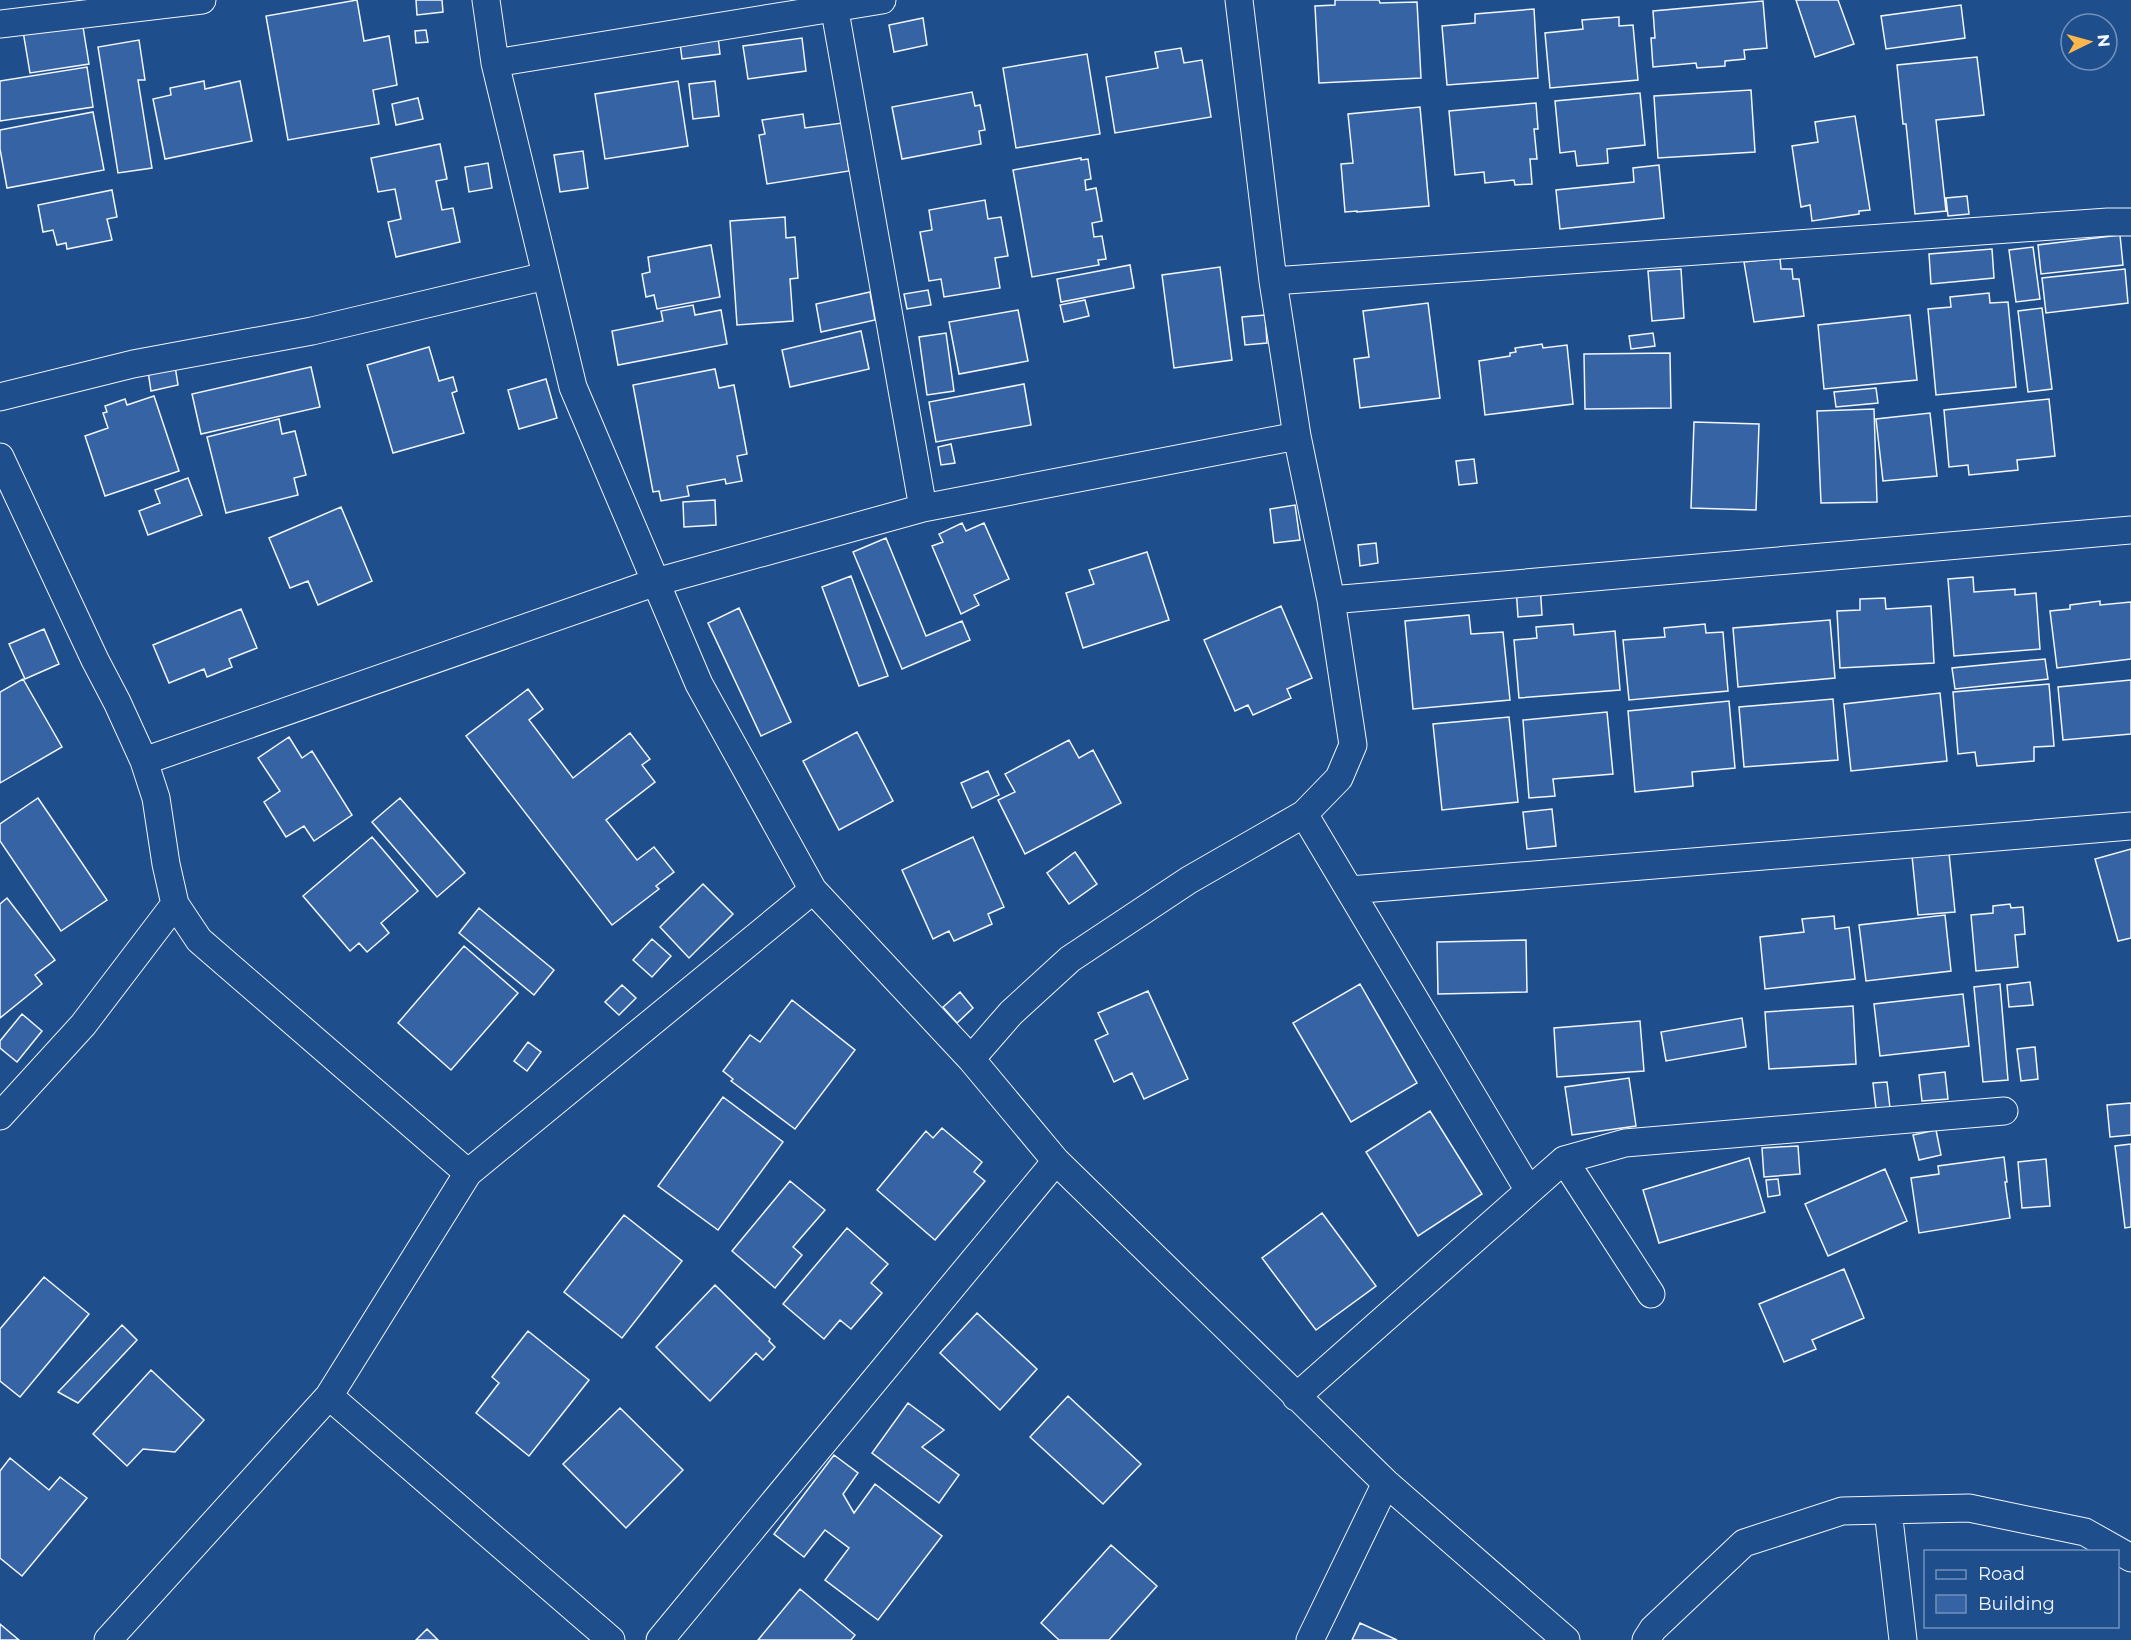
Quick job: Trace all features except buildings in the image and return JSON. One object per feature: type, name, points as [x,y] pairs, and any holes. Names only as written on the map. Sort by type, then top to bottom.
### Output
[{"type":"street","points":[[0,24],[202,0]]},
{"type":"street","points":[[486,0],[495,63],[573,387],[699,684],[813,890],[971,1059],[1056,1161],[1386,1483],[1566,1640]]},
{"type":"street","points":[[495,63],[834,4],[882,0]]},
{"type":"street","points":[[971,1059],[1011,1013],[1070,959],[1189,880],[1304,814],[1339,778],[1353,745],[1331,600],[1297,436],[1273,281],[1239,0]]},
{"type":"street","points":[[834,4],[923,508]]},
{"type":"street","points":[[1273,281],[2131,222]]},
{"type":"street","points":[[0,397],[133,364],[312,331],[546,276]]},
{"type":"street","points":[[144,761],[656,582],[923,508],[1297,436]]},
{"type":"street","points":[[0,457],[94,660],[117,702],[144,761],[156,798],[166,864],[175,904],[199,940],[468,1173]]},
{"type":"street","points":[[1331,600],[2131,530]]},
{"type":"street","points":[[1304,814],[1528,1189]]},
{"type":"street","points":[[1350,890],[2131,826]]},
{"type":"street","points":[[108,1640],[329,1396],[468,1173],[813,890]]},
{"type":"street","points":[[0,1116],[83,1025],[175,904]]},
{"type":"street","points":[[1296,1397],[1528,1189],[1564,1160],[1625,1143],[2004,1111]]},
{"type":"street","points":[[1564,1160],[1651,1294]]},
{"type":"street","points":[[660,1640],[1056,1161]]},
{"type":"street","points":[[329,1396],[611,1640]]},
{"type":"street","points":[[1310,1640],[1386,1483]]},
{"type":"street","points":[[1646,1640],[1653,1629],[1744,1543],[1842,1511],[1969,1508],[2085,1533],[2116,1550]]},
{"type":"street","points":[[1888,1510],[1903,1640]]}]
